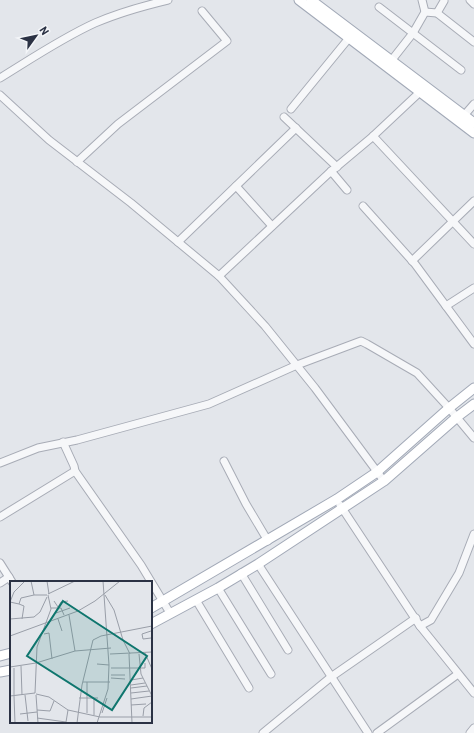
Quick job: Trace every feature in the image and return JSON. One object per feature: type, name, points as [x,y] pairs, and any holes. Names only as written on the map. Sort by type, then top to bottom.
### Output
[{"type":"main road","points":[[299,0],[420,92],[462,118],[474,123]]},
{"type":"main road","points":[[311,0],[462,118],[474,133]]},
{"type":"main road","points":[[152,607],[268,541],[337,499],[377,472],[449,408],[474,388]]},
{"type":"main road","points":[[152,623],[218,588],[258,564],[384,481],[474,404]]},
{"type":"main road","points":[[0,656],[10,653]]},
{"type":"main road","points":[[0,672],[10,670]]},
{"type":"street","points":[[0,78],[41,52],[95,23],[141,6],[168,0]]},
{"type":"street","points":[[391,61],[413,33],[425,12],[422,0]]},
{"type":"street","points":[[437,13],[445,0]]},
{"type":"street","points":[[470,0],[474,4]]},
{"type":"street","points":[[379,7],[462,70]]},
{"type":"street","points":[[77,162],[118,124],[227,41],[202,11]]},
{"type":"street","points":[[425,12],[437,13],[474,42]]},
{"type":"street","points":[[291,109],[349,38]]},
{"type":"street","points":[[219,276],[334,169],[373,136],[420,92]]},
{"type":"street","points":[[0,95],[49,140],[219,276],[265,326],[297,365],[384,481]]},
{"type":"street","points":[[462,118],[474,104]]},
{"type":"street","points":[[284,117],[334,169],[347,190]]},
{"type":"street","points":[[178,242],[296,128]]},
{"type":"street","points":[[373,136],[474,244]]},
{"type":"street","points":[[236,186],[272,226]]},
{"type":"street","points":[[412,261],[474,201]]},
{"type":"street","points":[[362,206],[412,261],[474,344]]},
{"type":"street","points":[[446,306],[474,288]]},
{"type":"street","points":[[0,463],[38,448],[209,404],[297,365],[361,341],[417,373],[474,438]]},
{"type":"street","points":[[63,442],[74,466],[74,471],[151,581]]},
{"type":"street","points":[[224,461],[246,504],[268,541]]},
{"type":"street","points":[[0,517],[74,471]]},
{"type":"street","points":[[337,499],[420,626],[474,693]]},
{"type":"street","points":[[420,626],[431,620],[459,573],[474,534]]},
{"type":"street","points":[[0,563],[11,580],[0,583]]},
{"type":"street","points":[[258,564],[368,733]]},
{"type":"street","points":[[242,573],[288,650]]},
{"type":"street","points":[[152,583],[170,614]]},
{"type":"street","points":[[218,588],[271,674]]},
{"type":"street","points":[[196,600],[249,688]]},
{"type":"street","points":[[266,732],[332,677],[416,618]]},
{"type":"street","points":[[377,733],[458,674]]},
{"type":"street","points":[[470,733],[474,728]]}]
